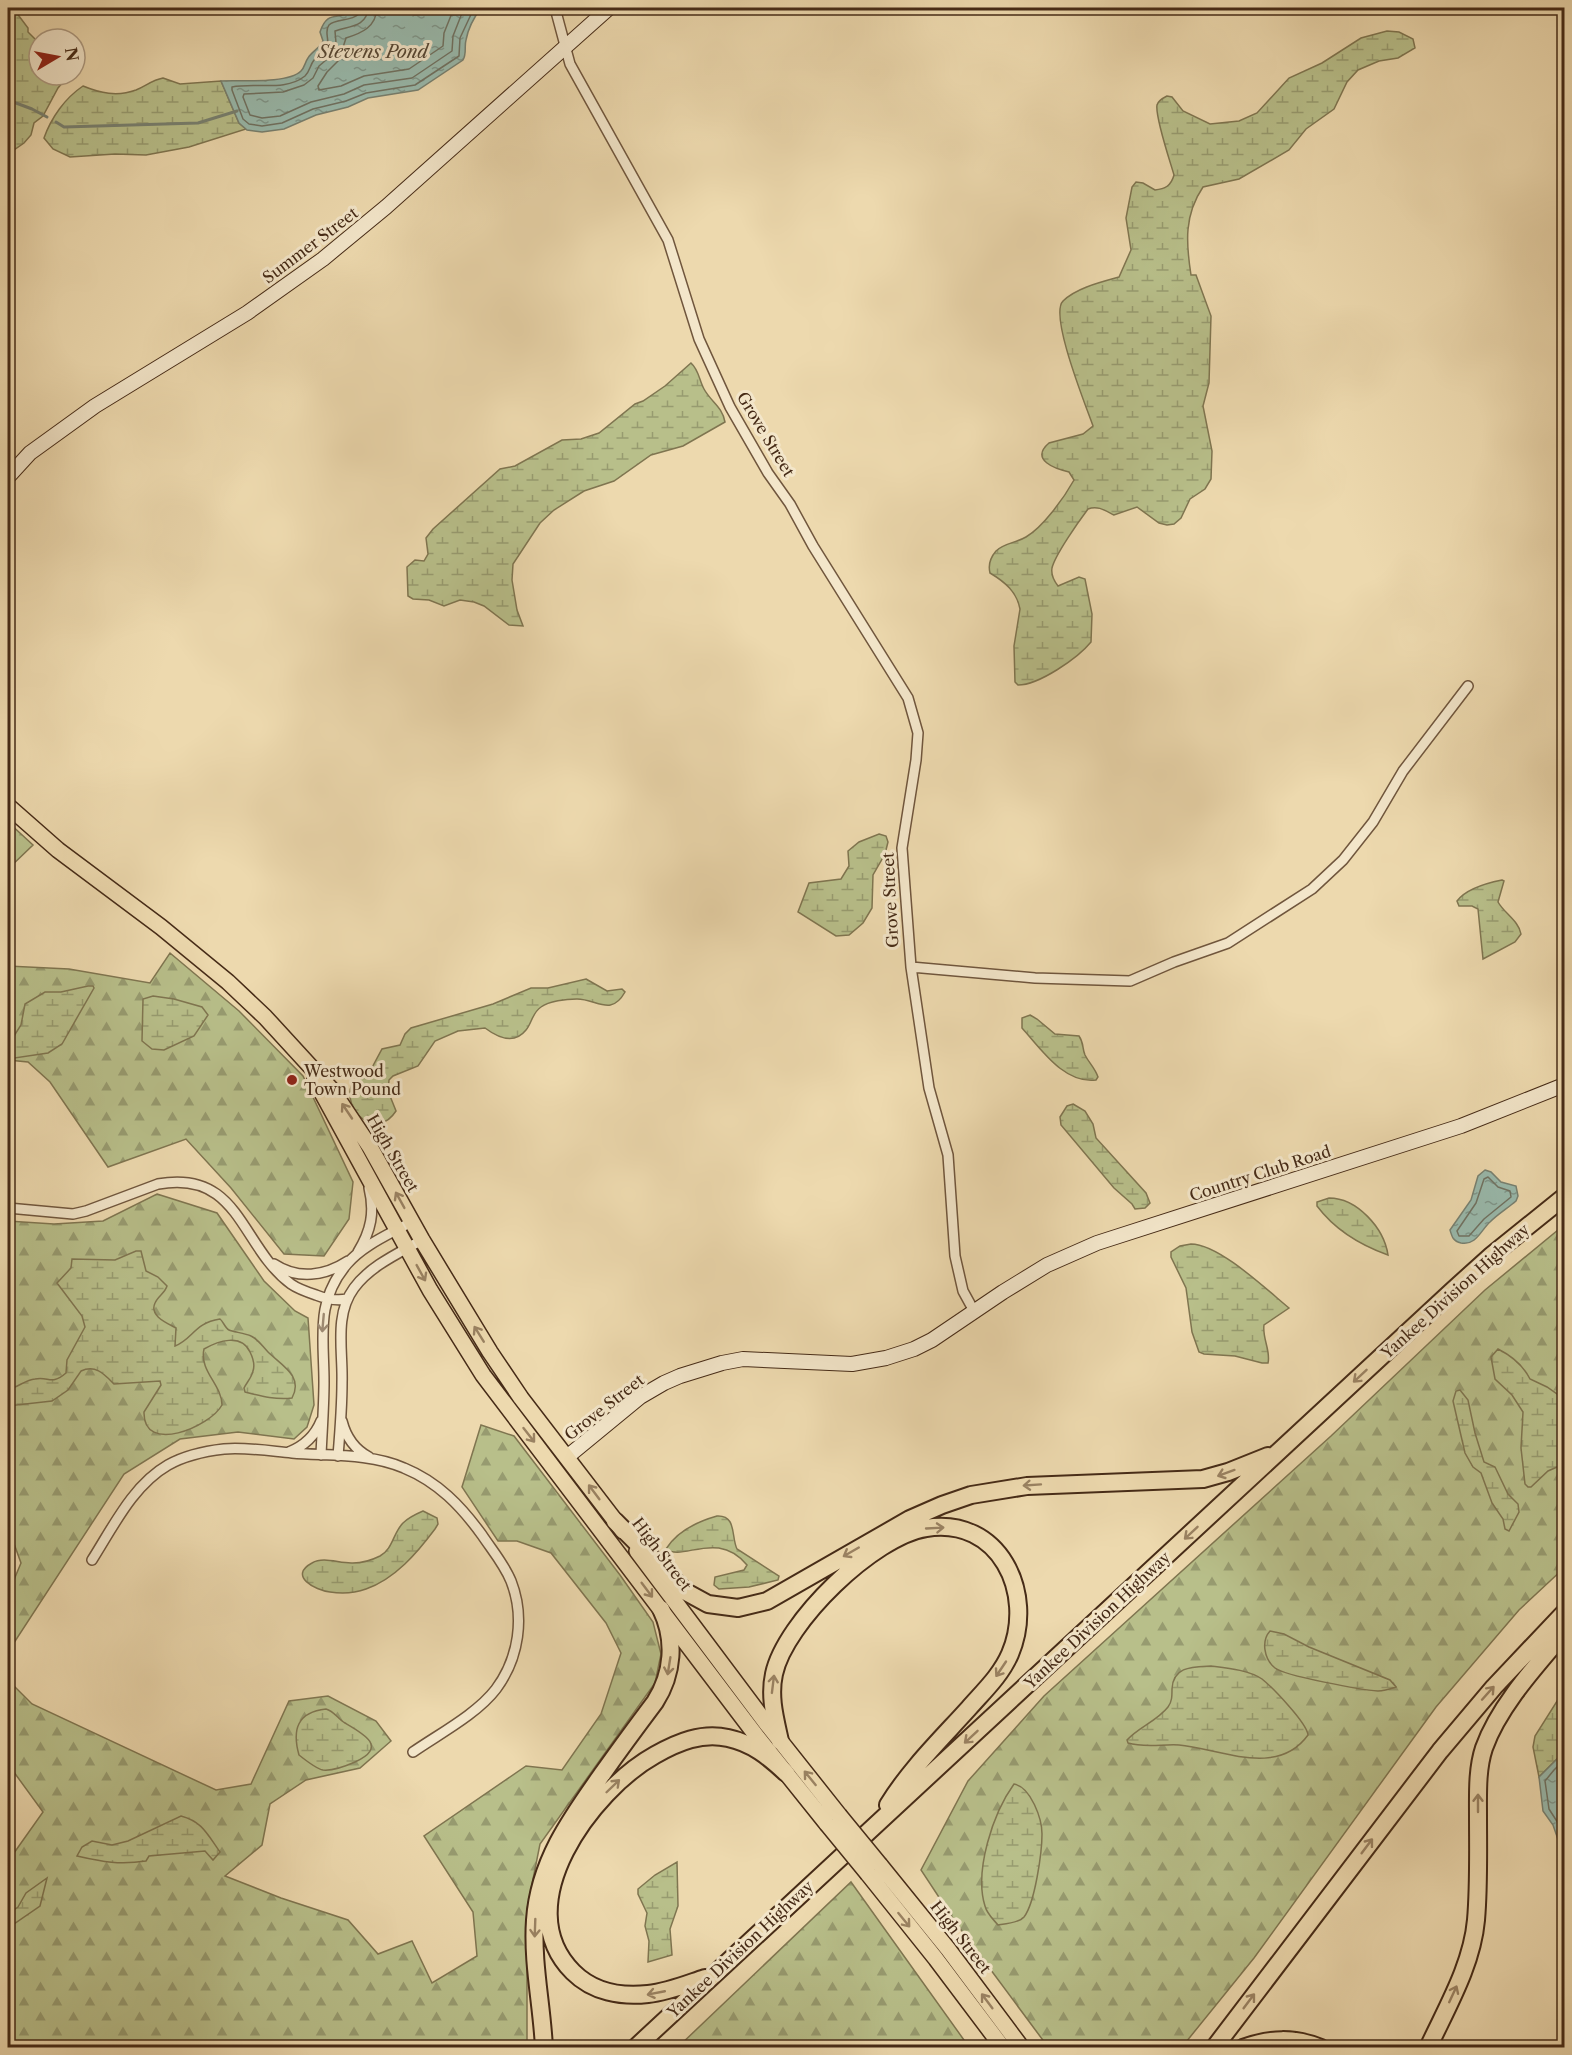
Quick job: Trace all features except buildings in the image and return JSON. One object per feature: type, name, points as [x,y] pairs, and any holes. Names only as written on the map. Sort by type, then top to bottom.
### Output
[{"type":"highway","name":"Yankee Division Highway","points":[[635,2048],[711,1975],[1453,1290],[1564,1197]]},
{"type":"highway","points":[[615,1521],[671,1579],[694,1598],[716,1606],[738,1608],[767,1601],[910,1519],[971,1495],[1027,1486],[1203,1479],[1228,1472],[1280,1450]]},
{"type":"highway","points":[[780,1741],[771,1696],[778,1661],[799,1626],[838,1582],[886,1545],[920,1529],[954,1528],[977,1537],[991,1547],[1009,1569],[1018,1594],[1019,1619],[1011,1652],[994,1679],[902,1782],[874,1826]]},
{"type":"highway","points":[[544,2048],[534,1939],[541,1886],[550,1858],[566,1826],[655,1702],[666,1682],[670,1667],[671,1644],[661,1609]]},
{"type":"highway","points":[[1214,2048],[1445,1744],[1564,1612]]},
{"type":"highway","points":[[1428,2048],[1462,1974],[1474,1930],[1477,1899],[1478,1782],[1485,1746],[1497,1719],[1564,1633]]},
{"type":"highway","points":[[711,1975],[657,1993],[628,1995],[601,1990],[576,1976],[558,1954],[549,1923],[549,1900],[560,1865],[580,1826],[608,1790],[640,1764],[677,1743],[699,1737],[727,1738],[760,1751],[786,1773]]},
{"type":"highway","points":[[1243,2048],[1277,2039],[1304,2041],[1322,2048]]},
{"type":"main road","name":"High Street","points":[[8,806],[58,850],[155,923],[228,982],[270,1022],[332,1090],[355,1123],[489,1352],[521,1398],[780,1741],[833,1820]]},
{"type":"main road","name":"High Street","points":[[305,1062],[396,1230],[445,1316],[483,1375],[786,1773],[833,1820],[874,1869],[948,1949],[1022,2048]]},
{"type":"main road","name":"High Street","points":[[874,1869],[946,1972],[1003,2048]]},
{"type":"street","name":"Grove Street","points":[[555,8],[564,48],[574,71],[668,240],[699,339],[730,407],[768,473],[790,504],[813,546],[909,698],[918,733],[902,848],[911,967],[929,1088],[948,1155],[955,1256],[963,1291],[974,1311],[914,1350],[868,1362],[836,1364],[743,1359],[680,1376],[640,1397],[567,1457]]},
{"type":"street","name":"Summer Street","points":[[8,475],[30,453],[95,406],[247,313],[323,260],[387,207],[609,8]]},
{"type":"street","points":[[911,967],[1035,978],[1130,981],[1174,962],[1228,943],[1312,889],[1343,860],[1373,822],[1403,771],[1468,686]]},
{"type":"street","name":"Country Club Road","points":[[974,1311],[1047,1265],[1097,1243],[1461,1126],[1564,1085]]},
{"type":"street","points":[[321,1455],[322,1316],[337,1278],[366,1238],[372,1221],[372,1200],[362,1167]]},
{"type":"street","points":[[8,1208],[72,1214],[86,1211],[152,1185],[168,1182],[187,1183],[208,1188],[221,1197],[236,1213],[265,1257],[290,1284],[327,1299],[347,1299]]},
{"type":"street","points":[[265,1257],[288,1272],[308,1275],[327,1271],[353,1258],[364,1248],[411,1222]]},
{"type":"street","points":[[338,1456],[341,1412],[341,1324],[347,1299],[359,1281],[422,1240]]},
{"type":"street","points":[[286,1453],[312,1436],[320,1424],[323,1410]]},
{"type":"street","points":[[341,1412],[344,1428],[350,1440],[362,1454],[422,1476],[449,1496],[498,1558],[516,1597],[518,1624],[515,1648],[510,1663],[495,1689],[478,1706],[413,1752]]},
{"type":"street","points":[[92,1560],[132,1498],[149,1479],[168,1465],[209,1451],[226,1449],[374,1459]]},
{"type":"green space","points":[[8,8],[13,8],[27,27],[27,87],[59,87],[43,116],[34,123],[31,135],[8,154]]},
{"type":"green space","points":[[1387,31],[1399,32],[1413,39],[1415,48],[1398,58],[1379,61],[1358,70],[1347,82],[1334,109],[1306,129],[1289,150],[1239,179],[1203,187],[1192,208],[1188,229],[1188,252],[1191,275],[1196,275],[1211,316],[1209,383],[1203,406],[1212,451],[1211,479],[1205,489],[1190,499],[1181,518],[1174,524],[1159,523],[1137,507],[1114,515],[1099,508],[1088,509],[1062,547],[1052,570],[1058,586],[1079,577],[1085,579],[1092,614],[1091,642],[1058,670],[1036,681],[1018,685],[1015,682],[1014,646],[1020,609],[1010,588],[990,573],[990,562],[999,548],[1033,532],[1059,503],[1074,480],[1069,472],[1047,463],[1042,454],[1049,443],[1083,434],[1093,426],[1064,341],[1060,310],[1063,301],[1075,292],[1119,277],[1131,250],[1126,218],[1132,187],[1136,182],[1155,190],[1167,186],[1173,179],[1174,175],[1158,119],[1158,104],[1167,96],[1172,97],[1183,111],[1210,124],[1239,121],[1257,113],[1289,78],[1322,63],[1361,38]]},
{"type":"green space","points":[[163,78],[180,84],[221,81],[239,123],[246,129],[189,147],[146,155],[115,154],[70,157],[53,149],[44,138],[59,109],[82,87],[115,94],[136,90]]},
{"type":"green space","points":[[691,363],[696,369],[702,386],[719,408],[725,422],[683,446],[651,455],[614,481],[584,491],[554,510],[540,523],[513,564],[512,580],[517,610],[523,626],[509,625],[484,606],[474,602],[460,600],[444,606],[408,596],[407,567],[415,560],[424,561],[428,554],[426,538],[433,529],[500,469],[515,466],[562,440],[581,439],[599,433],[635,404],[665,386]]},
{"type":"green space","points":[[8,822],[33,845],[8,869]]},
{"type":"green space","points":[[879,834],[886,836],[888,842],[885,854],[873,875],[872,908],[863,923],[849,935],[836,936],[798,912],[809,883],[841,879],[849,866],[848,851],[859,842]]},
{"type":"green space","points":[[1504,881],[1498,902],[1520,929],[1521,934],[1515,942],[1483,959],[1478,909],[1472,906],[1459,906],[1457,901],[1471,890]]},
{"type":"green space","points":[[170,953],[239,1011],[303,1076],[353,1182],[349,1219],[324,1256],[284,1254],[231,1188],[186,1139],[108,1167],[50,1082],[28,1062],[8,1060],[8,966],[69,969],[150,983]]},
{"type":"green space","points":[[586,979],[607,991],[622,989],[625,992],[614,1004],[609,1005],[577,999],[548,1003],[538,1009],[526,1030],[516,1037],[500,1037],[485,1028],[458,1031],[435,1041],[418,1066],[393,1076],[389,1080],[388,1091],[396,1111],[388,1120],[370,1123],[356,1112],[351,1103],[352,1084],[368,1075],[382,1049],[400,1045],[411,1028],[493,1004],[531,988],[548,988]]},
{"type":"green space","points":[[88,986],[94,988],[62,1044],[48,1053],[8,1059],[8,1036],[14,1036],[21,1025],[25,1004],[45,992],[61,992]]},
{"type":"green space","points":[[153,996],[202,1007],[208,1015],[194,1036],[164,1050],[152,1049],[142,1041],[143,999]]},
{"type":"green space","points":[[1030,1015],[1055,1034],[1079,1036],[1085,1055],[1098,1077],[1096,1080],[1074,1077],[1045,1055],[1022,1028],[1022,1018]]},
{"type":"green space","points":[[1073,1104],[1085,1111],[1093,1124],[1096,1138],[1146,1193],[1150,1203],[1145,1208],[1135,1209],[1114,1188],[1061,1125],[1060,1117],[1067,1106]]},
{"type":"green space","points":[[157,1194],[217,1213],[264,1281],[295,1311],[308,1318],[314,1405],[307,1427],[294,1439],[238,1432],[180,1439],[124,1474],[8,1652],[8,1594],[21,1563],[8,1527],[8,1221],[54,1224],[103,1221]]},
{"type":"green space","points":[[1329,1198],[1349,1203],[1368,1216],[1381,1235],[1388,1255],[1358,1241],[1324,1215],[1317,1206],[1317,1202]]},
{"type":"green space","points":[[1564,1225],[1564,1568],[1519,1610],[1436,1707],[1254,1958],[1182,2047],[1048,2047],[956,1923],[921,1870],[968,1781],[1044,1696],[1331,1436],[1485,1290]]},
{"type":"green space","points":[[1191,1244],[1215,1251],[1229,1260],[1289,1308],[1264,1325],[1268,1363],[1199,1352],[1192,1332],[1186,1288],[1171,1257],[1171,1252],[1180,1246]]},
{"type":"green space","points":[[141,1251],[146,1271],[158,1277],[167,1286],[156,1301],[154,1312],[176,1328],[175,1346],[199,1327],[220,1319],[229,1330],[256,1339],[284,1366],[295,1383],[292,1398],[274,1398],[245,1392],[244,1388],[254,1369],[253,1359],[241,1342],[229,1340],[204,1349],[203,1357],[222,1405],[205,1421],[178,1433],[154,1432],[147,1425],[144,1412],[161,1385],[160,1381],[114,1384],[100,1372],[91,1369],[81,1371],[68,1390],[52,1401],[8,1406],[8,1389],[40,1378],[57,1379],[66,1373],[67,1360],[85,1327],[82,1316],[57,1283],[71,1268],[72,1259],[115,1260]]},
{"type":"green space","points":[[1498,1349],[1517,1361],[1530,1379],[1564,1399],[1564,1464],[1548,1471],[1531,1487],[1525,1484],[1521,1448],[1523,1412],[1512,1395],[1495,1379],[1491,1357]]},
{"type":"green space","points":[[1460,1390],[1468,1400],[1484,1462],[1495,1467],[1508,1494],[1518,1504],[1519,1512],[1509,1531],[1505,1529],[1503,1519],[1492,1503],[1481,1473],[1473,1467],[1465,1453],[1453,1401],[1456,1391]]},
{"type":"green space","points":[[481,1425],[514,1436],[653,1622],[661,1654],[655,1683],[540,1844],[527,1909],[527,2047],[8,2047],[8,1859],[43,1812],[8,1764],[8,1668],[11,1683],[32,1704],[216,1790],[251,1784],[289,1701],[328,1696],[376,1721],[391,1741],[360,1768],[306,1780],[270,1804],[262,1845],[225,1876],[281,1898],[348,1920],[378,1954],[412,1941],[432,1983],[477,1956],[473,1912],[424,1836],[526,1766],[562,1770],[601,1714],[621,1653],[606,1623],[551,1553],[517,1541],[498,1541],[462,1487]]},
{"type":"green space","points":[[423,1511],[437,1518],[438,1524],[435,1529],[405,1564],[377,1585],[348,1593],[335,1593],[311,1585],[303,1577],[305,1568],[317,1561],[356,1563],[380,1556],[388,1549],[403,1523]]},
{"type":"green space","points":[[717,1516],[728,1519],[731,1523],[737,1549],[779,1576],[778,1580],[749,1587],[719,1589],[714,1585],[715,1577],[744,1570],[747,1565],[736,1555],[724,1549],[713,1548],[682,1552],[666,1549],[688,1528]]},
{"type":"green space","points":[[1270,1631],[1284,1634],[1309,1647],[1390,1680],[1396,1687],[1382,1691],[1369,1690],[1293,1675],[1275,1668],[1268,1660],[1265,1650],[1265,1640]]},
{"type":"green space","points":[[1211,1666],[1244,1671],[1262,1679],[1296,1714],[1308,1735],[1295,1748],[1281,1755],[1265,1758],[1248,1758],[1179,1745],[1147,1746],[1128,1743],[1127,1740],[1132,1735],[1168,1707],[1173,1681],[1180,1672],[1185,1669]]},
{"type":"green space","points":[[1564,1690],[1562,1754],[1539,1777],[1533,1747],[1535,1736]]},
{"type":"green space","points":[[326,1709],[365,1736],[371,1746],[365,1756],[355,1762],[344,1767],[323,1770],[299,1755],[296,1738],[303,1718]]},
{"type":"green space","points":[[1014,1784],[1026,1791],[1038,1812],[1042,1834],[1041,1853],[1035,1889],[1024,1917],[1015,1922],[998,1925],[985,1906],[982,1876],[987,1843],[999,1810]]},
{"type":"green space","points":[[181,1816],[200,1825],[208,1834],[220,1852],[213,1860],[205,1851],[149,1856],[146,1861],[128,1863],[77,1856],[82,1847],[92,1841],[112,1845],[128,1841]]},
{"type":"green space","points":[[677,1862],[678,1906],[670,1929],[672,1955],[648,1962],[649,1941],[645,1926],[647,1913],[638,1889],[655,1875]]},
{"type":"green space","points":[[47,1878],[40,1906],[8,1928],[8,1914],[18,1907],[26,1893]]},
{"type":"green space","points":[[851,1882],[969,2047],[677,2048]]},
{"type":"water","name":"Stevens Pond","points":[[354,8],[481,8],[468,31],[463,60],[418,90],[368,98],[348,107],[316,115],[284,129],[262,132],[247,130],[239,123],[221,81],[275,80],[295,75],[301,71],[323,41],[320,32],[327,20],[349,13]]},
{"type":"water","points":[[1485,1170],[1491,1172],[1501,1182],[1516,1186],[1518,1196],[1516,1201],[1493,1219],[1478,1237],[1471,1242],[1458,1242],[1453,1238],[1450,1230],[1471,1200],[1478,1176]]},
{"type":"water","points":[[1562,1754],[1564,1755],[1564,1875],[1562,1851],[1553,1825],[1543,1811],[1539,1777]]},
{"type":"waterway","points":[[8,100],[47,117]]},
{"type":"waterway","points":[[56,122],[64,127],[198,123],[237,111]]},
{"type":"place","name":"Westwood Town Pound","points":[[292,1080]]}]
